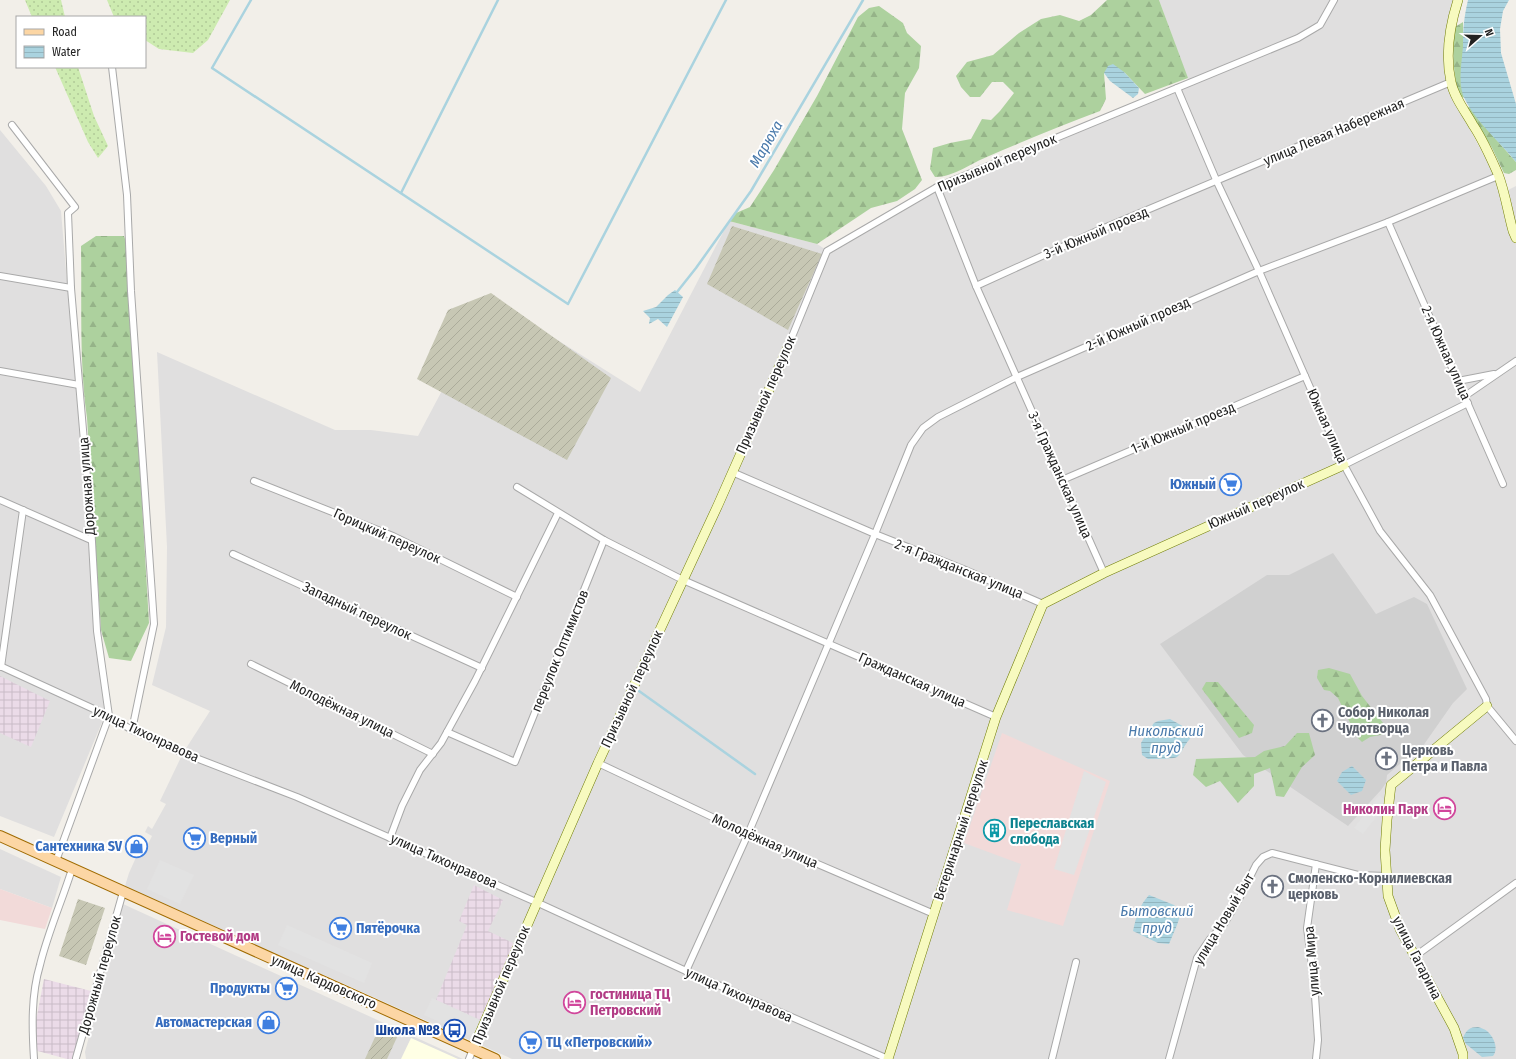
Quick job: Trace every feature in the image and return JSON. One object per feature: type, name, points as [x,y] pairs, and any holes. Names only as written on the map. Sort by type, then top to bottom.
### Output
[{"type":"main road","name":"улица Кардовского","points":[[0,836],[496,1059]]},
{"type":"street","name":"Призывной переулок","points":[[469,1059],[536,902],[598,763],[683,580],[787,349],[827,252],[937,187],[1298,38],[1320,25],[1334,0]]},
{"type":"street","points":[[1458,0],[1449,39],[1451,82],[1460,104],[1474,127],[1498,176],[1516,238]]},
{"type":"street","points":[[112,68],[127,195],[131,291],[154,624],[132,730]]},
{"type":"street","name":"улица Левая Набережная","points":[[1218,182],[1451,82]]},
{"type":"street","name":"Южная улица","points":[[1177,88],[1344,465],[1380,530],[1430,596],[1486,699],[1487,706],[1516,741]]},
{"type":"street","name":"Дорожная улица","points":[[12,125],[75,207],[68,213],[71,288],[91,524],[97,631],[109,716],[56,861]]},
{"type":"street","name":"2-й Южный проезд","points":[[1017,377],[1259,271],[1388,222],[1498,176]]},
{"type":"street","name":"3-й Южный проезд","points":[[976,286],[1098,231],[1218,182]]},
{"type":"street","name":"3-я Гражданская улица","points":[[937,187],[976,286],[1104,573]]},
{"type":"street","name":"2-я Южная улица","points":[[1388,222],[1504,484]]},
{"type":"street","points":[[0,276],[71,288]]},
{"type":"street","points":[[1465,396],[1516,361]]},
{"type":"street","points":[[0,371],[79,385]]},
{"type":"street","points":[[1458,381],[1498,373]]},
{"type":"street","name":"1-й Южный проезд","points":[[1062,480],[1305,376]]},
{"type":"street","points":[[686,971],[748,834],[911,445],[923,428],[938,416],[1017,377]]},
{"type":"street","name":"Южный переулок","points":[[1043,604],[1104,573],[1344,465],[1468,403]]},
{"type":"street","name":"2-я Гражданская улица","points":[[732,472],[875,534],[963,569],[1043,604]]},
{"type":"street","name":"Горицкий переулок","points":[[254,481],[393,536],[517,597]]},
{"type":"street","name":"Гражданская улица","points":[[517,487],[604,540],[683,580],[996,718]]},
{"type":"street","points":[[0,500],[91,540]]},
{"type":"street","points":[[1,666],[24,510]]},
{"type":"street","points":[[390,838],[402,806],[420,770],[433,754],[447,732],[482,668],[558,513]]},
{"type":"street","name":"переулок Оптимистов","points":[[447,732],[515,762],[604,540]]},
{"type":"street","name":"Западный переулок","points":[[233,554],[482,668]]},
{"type":"street","name":"Ветеринарный переулок","points":[[888,1059],[996,718],[1043,604]]},
{"type":"street","name":"Молодёжная улица","points":[[251,664],[433,754]]},
{"type":"street","name":"улица Тихонравова","points":[[1,666],[109,716],[132,730],[182,753],[297,797],[536,902],[686,971],[888,1059]]},
{"type":"street","name":"улица Гагарина","points":[[1463,1059],[1463,1054],[1454,1028],[1400,929],[1388,896],[1385,850],[1387,820],[1391,785],[1487,706]]},
{"type":"street","name":"Молодёжная улица","points":[[598,763],[748,834],[934,914]]},
{"type":"street","name":"улица Новый Быт","points":[[1169,1059],[1197,958],[1210,938],[1224,924],[1239,899],[1256,865],[1264,857],[1272,853],[1358,875],[1386,876]]},
{"type":"street","name":"улица Мира","points":[[1316,864],[1307,928],[1314,981],[1318,1040],[1316,1059]]},
{"type":"street","points":[[34,1059],[32,1028],[35,988],[39,965],[72,869]]},
{"type":"street","points":[[1414,957],[1516,883]]},
{"type":"street","name":"Дорожный переулок","points":[[76,1058],[123,892]]},
{"type":"street","points":[[1052,1059],[1076,962]]},
{"type":"shaded area","points":[[1159,0],[1454,0],[1446,34],[1455,98],[1469,128],[1493,172],[1500,194],[1516,186],[1516,1059],[512,1059],[125,886],[142,844],[140,843],[141,840],[148,844],[152,836],[145,832],[148,826],[152,829],[166,804],[160,801],[183,753],[210,711],[152,685],[166,627],[167,547],[157,352],[335,430],[371,430],[418,436],[491,298],[640,392],[729,221],[817,244],[831,253],[941,189],[1190,85]]},
{"type":"shaded area","points":[[0,130],[46,186],[61,211],[87,519],[94,630],[105,715],[54,837],[0,816]]},
{"type":"shaded area","points":[[732,226],[822,254],[788,330],[707,284]]},
{"type":"shaded area","points":[[491,293],[611,378],[567,460],[417,379],[448,310]]},
{"type":"shaded area","points":[[1333,553],[1376,614],[1414,597],[1427,604],[1467,689],[1453,703],[1418,753],[1414,752],[1387,775],[1386,783],[1381,790],[1348,826],[1243,755],[1160,644],[1267,575],[1289,575]]},
{"type":"shaded area","points":[[0,676],[50,701],[31,747],[0,733]]},
{"type":"shaded area","points":[[1002,733],[1110,781],[1063,926],[1007,910],[1021,864],[964,843]]},
{"type":"shaded area","points":[[1084,771],[1106,782],[1074,875],[1054,869]]},
{"type":"shaded area","points":[[1379,795],[1388,802],[1363,834],[1354,828]]},
{"type":"shaded area","points":[[0,849],[61,877],[52,908],[0,889]]},
{"type":"shaded area","points":[[160,860],[194,875],[180,904],[147,889]]},
{"type":"shaded area","points":[[474,885],[503,900],[488,931],[515,944],[480,1020],[436,1000],[467,925],[459,921]]},
{"type":"shaded area","points":[[0,889],[52,908],[45,929],[0,920]]},
{"type":"shaded area","points":[[78,899],[105,908],[86,965],[59,956]]},
{"type":"shaded area","points":[[123,904],[463,1059],[86,1059],[85,1052]]},
{"type":"shaded area","points":[[287,925],[372,963],[364,983],[278,945]]},
{"type":"shaded area","points":[[44,979],[95,992],[77,1059],[67,1059],[34,1050],[33,1036]]},
{"type":"shaded area","points":[[432,998],[480,1020],[473,1037],[424,1015]]},
{"type":"shaded area","points":[[381,1024],[399,1033],[387,1059],[365,1059]]},
{"type":"shaded area","points":[[411,1038],[458,1059],[401,1059]]},
{"type":"green space","points":[[25,0],[61,0],[65,16],[32,16]]},
{"type":"green space","points":[[107,0],[230,0],[208,40],[193,53],[159,49],[146,41],[146,16],[114,16]]},
{"type":"green space","points":[[1107,0],[1159,0],[1188,78],[1145,94],[1124,72],[1104,73],[1106,99],[1100,111],[1003,150],[949,175],[935,177],[930,169],[933,148],[971,139],[982,119],[991,120],[1014,93],[1003,82],[992,82],[980,97],[970,97],[961,87],[956,76],[967,62],[993,55],[1019,33],[1041,19],[1060,15],[1079,21],[1091,15]]},
{"type":"green space","points":[[879,6],[903,23],[907,33],[921,46],[919,68],[905,93],[902,129],[922,180],[915,189],[897,201],[871,208],[817,244],[729,221],[736,213],[750,207],[774,170],[817,96],[858,17],[869,8]]},
{"type":"green space","points":[[1463,22],[1463,94],[1465,98],[1459,96],[1455,79],[1453,53],[1455,27]]},
{"type":"green space","points":[[55,68],[78,68],[94,116],[108,146],[98,158],[88,142]]},
{"type":"green space","points":[[1470,106],[1479,120],[1516,162],[1516,170],[1509,174],[1504,173],[1492,148],[1467,108]]},
{"type":"green space","points":[[96,236],[124,236],[127,245],[149,623],[131,661],[109,658],[101,630],[87,418],[84,397],[81,332],[81,246]]},
{"type":"green space","points":[[1329,668],[1350,674],[1362,696],[1387,728],[1385,734],[1370,737],[1362,742],[1357,737],[1338,698],[1330,691],[1324,690],[1317,678],[1318,670]]},
{"type":"green space","points":[[1206,682],[1218,682],[1254,725],[1252,733],[1239,738],[1202,689]]},
{"type":"green space","points":[[1297,733],[1309,733],[1315,755],[1302,767],[1284,797],[1276,796],[1270,768],[1254,774],[1254,786],[1238,803],[1220,781],[1206,787],[1193,775],[1196,759],[1255,757],[1264,751],[1285,746]]},
{"type":"water","points":[[1468,0],[1509,0],[1503,11],[1500,29],[1501,53],[1516,104],[1516,162],[1473,113],[1463,95],[1461,70],[1464,23]]},
{"type":"water","points":[[1113,64],[1124,72],[1139,88],[1138,94],[1133,98],[1110,81],[1104,73],[1108,66]]},
{"type":"water","points":[[675,290],[683,297],[667,327],[658,319],[649,324],[650,318],[643,311],[656,307]]},
{"type":"water","name":"Никольский пруд","points":[[1170,719],[1192,733],[1190,738],[1180,754],[1175,758],[1148,759],[1142,755],[1141,743],[1154,723]]},
{"type":"water","points":[[1352,766],[1366,780],[1362,791],[1351,795],[1337,781],[1342,772]]},
{"type":"water","name":"Бытовский пруд","points":[[1149,895],[1174,905],[1181,913],[1169,944],[1158,943],[1133,931],[1138,912]]},
{"type":"water","points":[[1478,1027],[1486,1030],[1494,1040],[1496,1050],[1493,1056],[1482,1057],[1466,1044],[1463,1038],[1465,1033],[1471,1028]]},
{"type":"waterway","points":[[251,0],[212,68],[568,304],[726,0]]},
{"type":"waterway","points":[[401,193],[498,0]]},
{"type":"waterway","name":"Марюха","points":[[677,292],[751,191],[863,0]]},
{"type":"waterway","points":[[639,691],[755,774]]},
{"type":"place","name":"Южный","points":[[1231,484]]},
{"type":"place","name":"Собор Николая Чудотворца","points":[[1322,720]]},
{"type":"place","name":"Церковь Петра и Павла","points":[[1387,758]]},
{"type":"place","name":"Николин Парк","points":[[1444,809]]},
{"type":"place","name":"Переславская слобода","points":[[994,831]]},
{"type":"place","name":"Верный","points":[[195,838]]},
{"type":"place","name":"Сантехника SV","points":[[137,846]]},
{"type":"place","name":"Смоленско-Корнилиевская церковь","points":[[1272,886]]},
{"type":"place","name":"Пятёрочка","points":[[340,928]]},
{"type":"place","name":"Гостевой дом","points":[[165,936]]},
{"type":"place","name":"Продукты","points":[[286,988]]},
{"type":"place","name":"гостиница ТЦ Петровский","points":[[574,1002]]},
{"type":"place","name":"Автомастерская","points":[[268,1022]]},
{"type":"place","name":"Школа №8","points":[[455,1030]]},
{"type":"place","name":"ТЦ «Петровский»","points":[[530,1042]]}]
